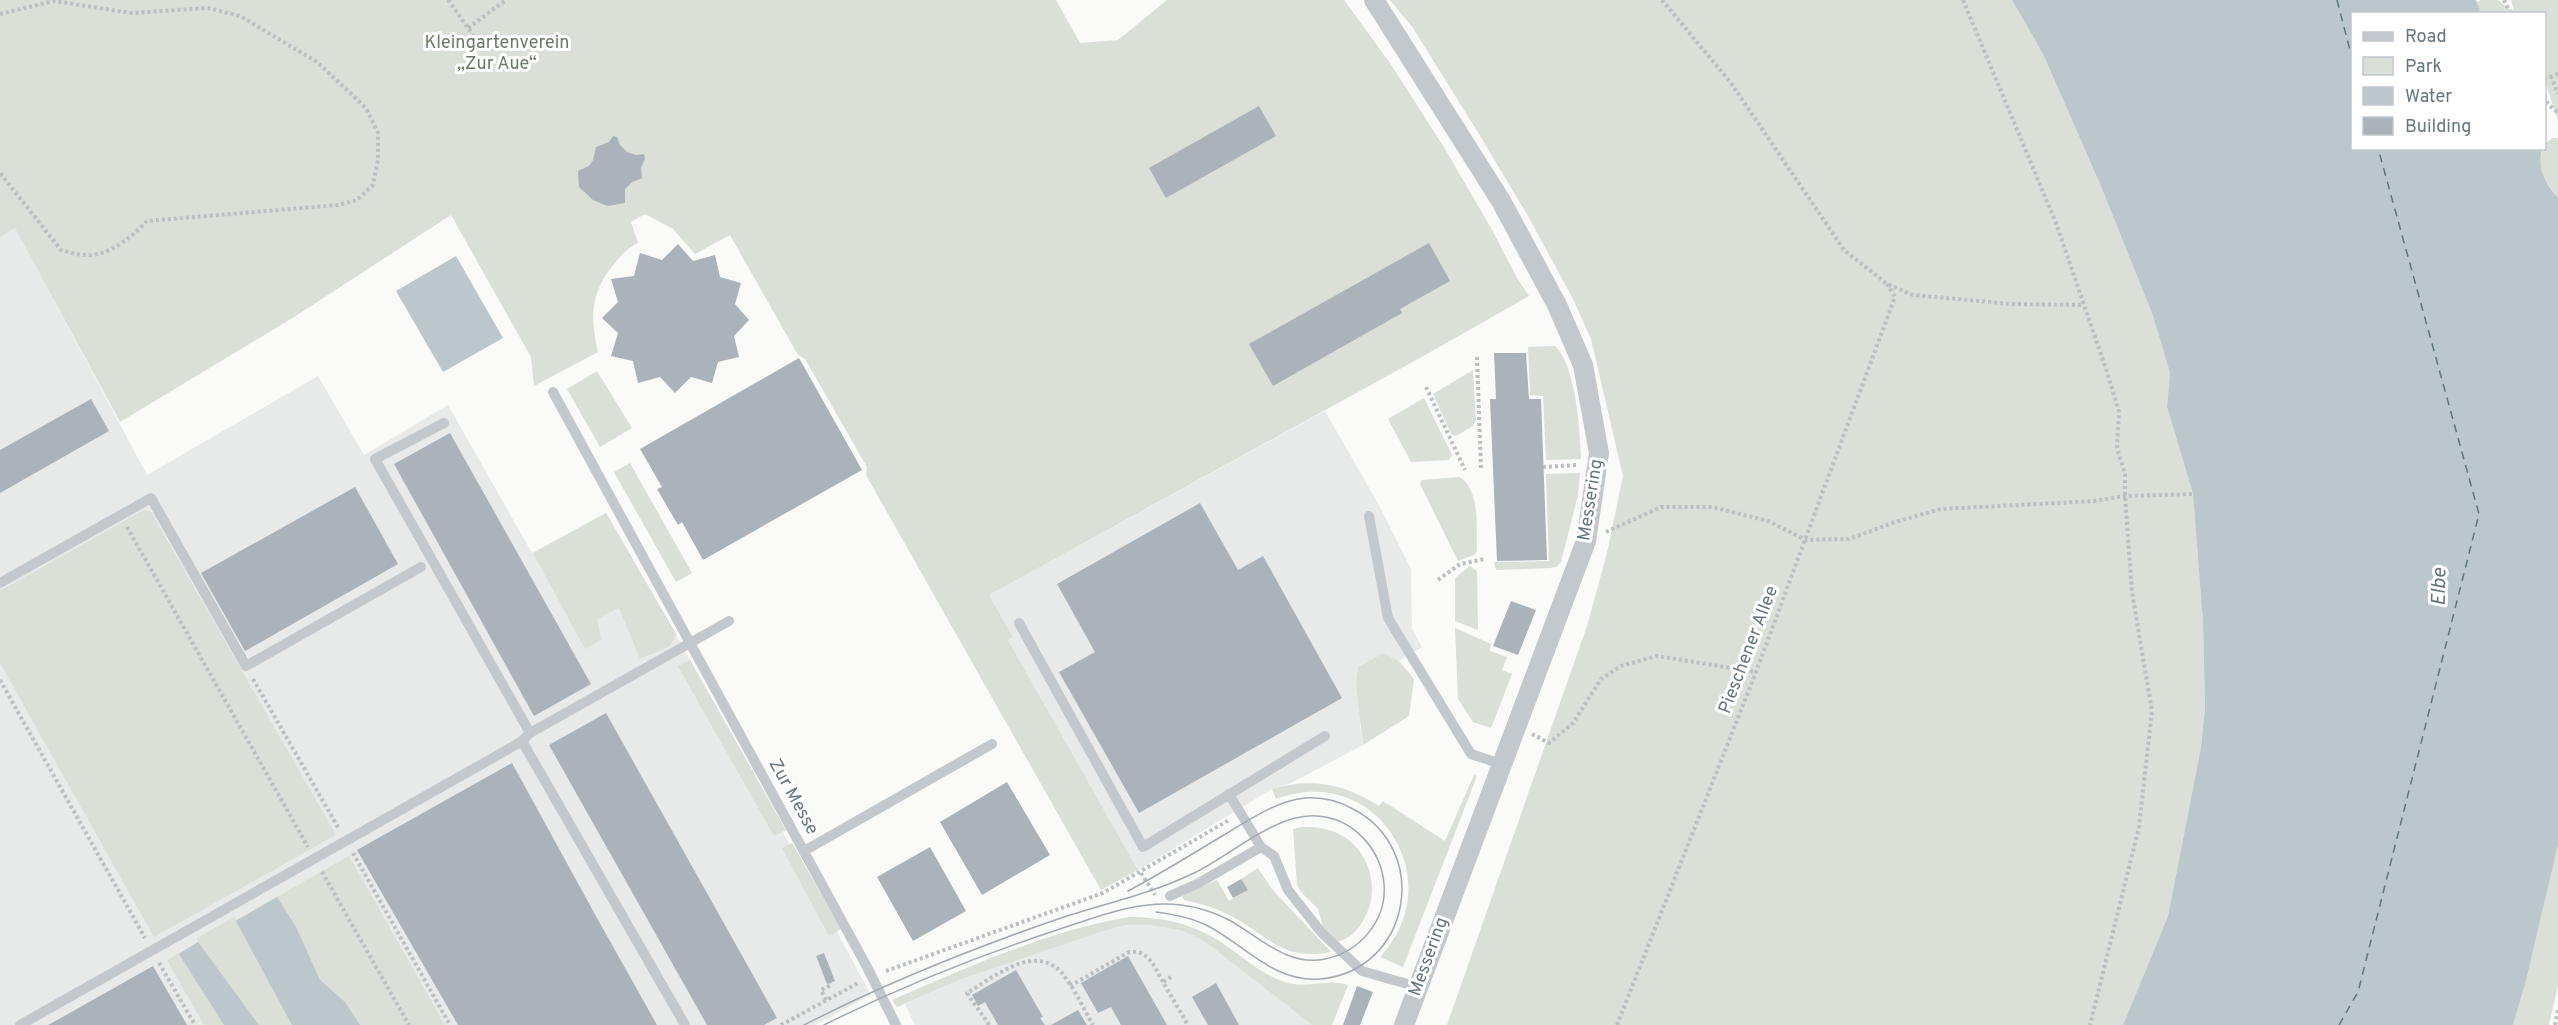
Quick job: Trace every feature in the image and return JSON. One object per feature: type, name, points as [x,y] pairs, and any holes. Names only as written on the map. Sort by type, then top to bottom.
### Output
[{"type":"street","name":"Messering","points":[[1374,0],[1501,201],[1557,304],[1583,365],[1599,453],[1586,541],[1404,1025]]},
{"type":"lane","name":"Zur Messe","points":[[553,392],[804,851],[896,1025]]},
{"type":"lane","points":[[444,423],[375,459],[685,1025]]},
{"type":"lane","points":[[0,583],[151,498],[246,666],[421,567]]},
{"type":"lane","points":[[1369,516],[1388,618],[1471,754],[1501,764]]},
{"type":"lane","points":[[20,1025],[729,621]]},
{"type":"lane","points":[[1019,623],[1143,847],[1325,736]]},
{"type":"lane","points":[[804,851],[992,744]]},
{"type":"lane","points":[[1229,794],[1261,847],[1274,856],[1287,890],[1314,924],[1362,971],[1418,987]]},
{"type":"lane","points":[[1170,896],[1199,883],[1261,847]]},
{"type":"path","points":[[448,0],[486,53]]},
{"type":"path","points":[[468,28],[506,0]]},
{"type":"path","points":[[1662,0],[1731,83],[1844,250],[1887,284],[1913,295],[2012,304],[2083,305]]},
{"type":"path","points":[[1963,0],[2056,224],[2119,412],[2117,448],[2125,474],[2132,592],[2152,711],[2139,827],[2090,1025]]},
{"type":"path","points":[[0,14],[54,1],[131,13],[208,8],[240,16],[317,62],[366,108],[378,133],[378,159],[374,185],[357,200],[338,205],[147,221],[134,235],[106,251],[87,255],[61,250],[0,173]]},
{"type":"path","points":[[2546,78],[2558,74]]},
{"type":"path","points":[[2551,76],[2558,94]]},
{"type":"path","points":[[2546,100],[2558,113]]},
{"type":"path","name":"Pieschener Allee","points":[[1617,1025],[1821,501],[1894,297],[1887,284]]},
{"type":"path","points":[[1477,357],[1481,469]]},
{"type":"path","points":[[1426,387],[1465,470]]},
{"type":"path","points":[[1543,467],[1597,464]]},
{"type":"path","points":[[1586,541],[1661,507],[1712,507],[1768,521],[1806,540],[1849,540],[1895,522],[1941,509],[2095,501],[2125,496],[2193,494]]},
{"type":"path","points":[[120,516],[409,1025]]},
{"type":"path","points":[[1438,580],[1460,564],[1485,559]]},
{"type":"path","points":[[1515,726],[1549,742],[1573,723],[1601,679],[1620,666],[1657,656],[1756,672]]},
{"type":"path","points":[[0,680],[195,1025]]},
{"type":"path","points":[[781,1025],[826,1000],[869,972],[1103,893],[1144,876],[1241,813]]},
{"type":"path","points":[[1144,876],[1157,897],[1170,896]]},
{"type":"path","points":[[1070,986],[1129,952],[1138,951],[1147,955],[1188,1025]]},
{"type":"path","points":[[989,1025],[982,1013],[977,1011],[967,993],[1024,961],[1048,964],[1060,971],[1092,1025]]},
{"type":"path","points":[[1163,982],[1171,977]]},
{"type":"path","points":[[826,1000],[821,990],[831,985],[830,983]]},
{"type":"path","points":[[2554,1025],[2558,1010]]},
{"type":"shaded area","points":[[0,199],[147,475],[318,376],[364,455],[448,405],[532,553],[606,513],[676,634],[871,995],[815,1025],[0,1025]]},
{"type":"shaded area","points":[[1325,411],[1380,507],[1411,569],[1412,629],[1422,647],[1399,661],[1384,653],[1360,725],[1363,745],[1291,783],[1272,789],[1138,870],[1008,640],[1013,637],[989,595]]},
{"type":"shaded area","points":[[1127,925],[1147,925],[1181,930],[1204,941],[1312,1025],[915,1025],[905,1004],[962,979]]},
{"type":"green space","name":"Kleingartenverein „Zur Aue“","points":[[0,0],[1056,0],[1080,43],[1118,40],[1167,0],[1344,0],[1390,63],[1445,149],[1529,296],[989,595],[1013,637],[1008,640],[1138,870],[1101,890],[866,475],[867,467],[805,359],[798,355],[730,235],[695,254],[673,229],[645,214],[631,222],[638,243],[628,249],[614,264],[596,295],[593,316],[598,352],[534,386],[531,357],[451,215],[291,319],[120,422],[15,228],[0,237]]},
{"type":"green space","points":[[1390,0],[2012,0],[2043,54],[2100,184],[2153,316],[2170,373],[2167,407],[2193,494],[2203,623],[2205,708],[2201,747],[2168,916],[2123,1025],[1447,1025],[1587,626],[1607,553],[1623,476],[1591,339],[1572,297],[1528,216],[1482,139],[1413,28]]},
{"type":"green space","points":[[2481,0],[2498,0],[2509,9],[2514,10],[2511,0],[2558,0],[2558,121],[2546,84],[2546,12],[2480,12],[2476,3]]},
{"type":"green space","points":[[2558,138],[2558,197],[2544,179],[2539,161],[2543,150],[2546,150],[2546,142]]},
{"type":"green space","points":[[1555,346],[1568,368],[1576,399],[1581,459],[1546,460],[1543,396],[1530,395],[1528,347]]},
{"type":"green space","points":[[1473,370],[1476,420],[1473,426],[1456,436],[1451,434],[1433,394]]},
{"type":"green space","points":[[597,371],[632,428],[600,447],[567,389]]},
{"type":"green space","points":[[1424,398],[1452,455],[1449,460],[1411,462],[1388,419]]},
{"type":"green space","points":[[630,463],[692,573],[676,582],[614,472]]},
{"type":"green space","points":[[1580,473],[1578,495],[1561,562],[1556,567],[1550,568],[1496,570],[1494,562],[1549,561],[1546,474]]},
{"type":"green space","points":[[1460,477],[1467,484],[1474,501],[1477,551],[1474,555],[1458,561],[1420,484],[1422,480]]},
{"type":"green space","points":[[144,510],[151,512],[336,835],[154,937],[0,663],[0,591]]},
{"type":"green space","points":[[606,513],[676,634],[670,646],[640,659],[619,608],[597,619],[601,640],[585,649],[533,553]]},
{"type":"green space","points":[[1470,566],[1477,571],[1478,630],[1455,621],[1455,578]]},
{"type":"green space","points":[[1455,628],[1491,644],[1490,651],[1507,657],[1502,670],[1512,674],[1491,728],[1473,722],[1458,699]]},
{"type":"green space","points":[[1384,653],[1399,661],[1414,679],[1409,716],[1363,745],[1356,684],[1358,667]]},
{"type":"green space","points":[[690,660],[786,830],[774,836],[678,666]]},
{"type":"green space","points":[[1474,775],[1477,776],[1403,967],[1380,957],[1400,927],[1408,894],[1405,863],[1392,835],[1372,812],[1345,797],[1312,792],[1276,799],[1272,789],[1287,785],[1314,783],[1340,788],[1366,798],[1379,806],[1383,801],[1445,841]]},
{"type":"green space","points":[[1322,828],[1339,834],[1351,842],[1367,864],[1372,890],[1370,904],[1357,929],[1338,942],[1323,927],[1318,909],[1297,885],[1293,829]]},
{"type":"green space","points":[[792,843],[841,929],[829,936],[782,848]]},
{"type":"green space","points":[[2558,845],[2558,986],[2549,1025],[2513,1025],[2526,981]]},
{"type":"green space","points":[[349,856],[445,1025],[204,1025],[167,960],[198,942],[197,938],[234,917],[236,920]]},
{"type":"green space","points":[[1258,868],[1271,888],[1331,952],[1301,953],[1278,946],[1227,914],[1184,900],[1182,896],[1217,880],[1229,901],[1247,890],[1241,879]]},
{"type":"green space","points":[[1129,917],[1166,920],[1200,930],[1262,971],[1288,983],[1348,985],[1332,1025],[1312,1025],[1204,941],[1181,930],[1147,925],[1127,925],[1104,931],[962,979],[897,1007],[892,1000],[1008,951],[1068,931]]},
{"type":"water","name":"Elbe","points":[[2012,0],[2476,0],[2481,12],[2351,12],[2351,150],[2542,150],[2540,162],[2543,174],[2558,197],[2558,845],[2526,981],[2513,1025],[2123,1025],[2168,916],[2201,747],[2205,708],[2203,623],[2193,494],[2167,407],[2170,373],[2153,316],[2100,184],[2043,54]]},
{"type":"water","points":[[456,256],[503,338],[443,372],[396,291]]},
{"type":"water","points":[[277,897],[296,927],[320,980],[345,1002],[360,1025],[292,1025],[236,921]]},
{"type":"water","points":[[198,942],[259,1025],[224,1025],[179,954]]},
{"type":"building","points":[[1259,106],[1276,136],[1166,198],[1149,168]]},
{"type":"building","points":[[613,136],[617,137],[620,145],[627,152],[636,155],[644,154],[645,159],[641,168],[642,178],[632,182],[625,189],[625,203],[608,206],[593,200],[579,187],[578,171],[589,166],[596,147],[609,142]]},
{"type":"building","points":[[1429,243],[1450,281],[1400,309],[1402,313],[1273,386],[1249,344]]},
{"type":"building","points":[[678,244],[693,261],[715,255],[720,277],[741,283],[735,304],[749,320],[734,336],[739,357],[718,362],[712,383],[691,377],[675,393],[660,377],[638,383],[633,361],[611,356],[618,333],[602,318],[618,302],[611,279],[634,276],[640,253],[662,260]]},
{"type":"building","points":[[1494,353],[1526,353],[1529,399],[1541,399],[1547,560],[1497,561],[1490,399],[1496,399]]},
{"type":"building","points":[[799,358],[862,470],[703,560],[682,522],[678,525],[657,489],[662,487],[640,449]]},
{"type":"building","points":[[91,399],[109,431],[0,493],[0,450]]},
{"type":"building","points":[[450,433],[591,684],[534,716],[394,464]]},
{"type":"building","points":[[355,487],[398,564],[245,651],[201,573]]},
{"type":"building","points":[[1200,503],[1238,570],[1263,556],[1342,698],[1139,813],[1059,672],[1095,652],[1057,584]]},
{"type":"building","points":[[1511,601],[1536,610],[1518,655],[1493,646]]},
{"type":"building","points":[[606,713],[777,1018],[764,1025],[707,1025],[549,745]]},
{"type":"building","points":[[512,763],[657,1025],[458,1025],[357,850]]},
{"type":"building","points":[[1007,782],[1050,855],[982,895],[940,822]]},
{"type":"building","points":[[930,847],[966,911],[913,941],[877,877]]},
{"type":"building","points":[[1241,879],[1248,890],[1233,898],[1227,887]]},
{"type":"building","points":[[824,953],[835,981],[827,984],[816,956]]},
{"type":"building","points":[[1128,956],[1167,1025],[1121,1025],[1111,1007],[1098,1013],[1081,983]]},
{"type":"building","points":[[153,966],[187,1025],[48,1025],[59,1019]]},
{"type":"building","points":[[1016,970],[1043,1017],[1040,1018],[1045,1025],[998,1025],[985,1002],[978,1006],[972,995]]},
{"type":"building","points":[[1216,983],[1239,1025],[1208,1025],[1192,997]]},
{"type":"building","points":[[1357,986],[1373,992],[1360,1025],[1343,1025]]},
{"type":"building","points":[[1078,1010],[1087,1025],[1051,1025]]},
{"type":"ferry route","points":[[2337,0],[2351,54]]},
{"type":"ferry route","points":[[2339,1025],[2358,992],[2479,514],[2379,150]]},
{"type":"tram line","points":[[1128,891],[1262,813],[1283,803],[1305,798],[1324,799],[1342,804],[1353,809],[1378,828],[1394,852],[1401,878],[1400,906],[1392,932],[1375,954],[1351,971],[1321,979],[1304,979],[1288,975],[1259,960],[1204,924],[1192,919],[1156,912]]},
{"type":"tram line","points":[[804,1025],[897,981],[993,942],[1178,880],[1208,866],[1253,837],[1285,821],[1317,816],[1342,823],[1363,838],[1371,848],[1382,871],[1384,897],[1376,922],[1360,942],[1338,955],[1325,959],[1299,959],[1287,955],[1231,921],[1194,907],[1165,904],[1132,907],[1100,915],[995,951],[908,986],[824,1025]]}]
